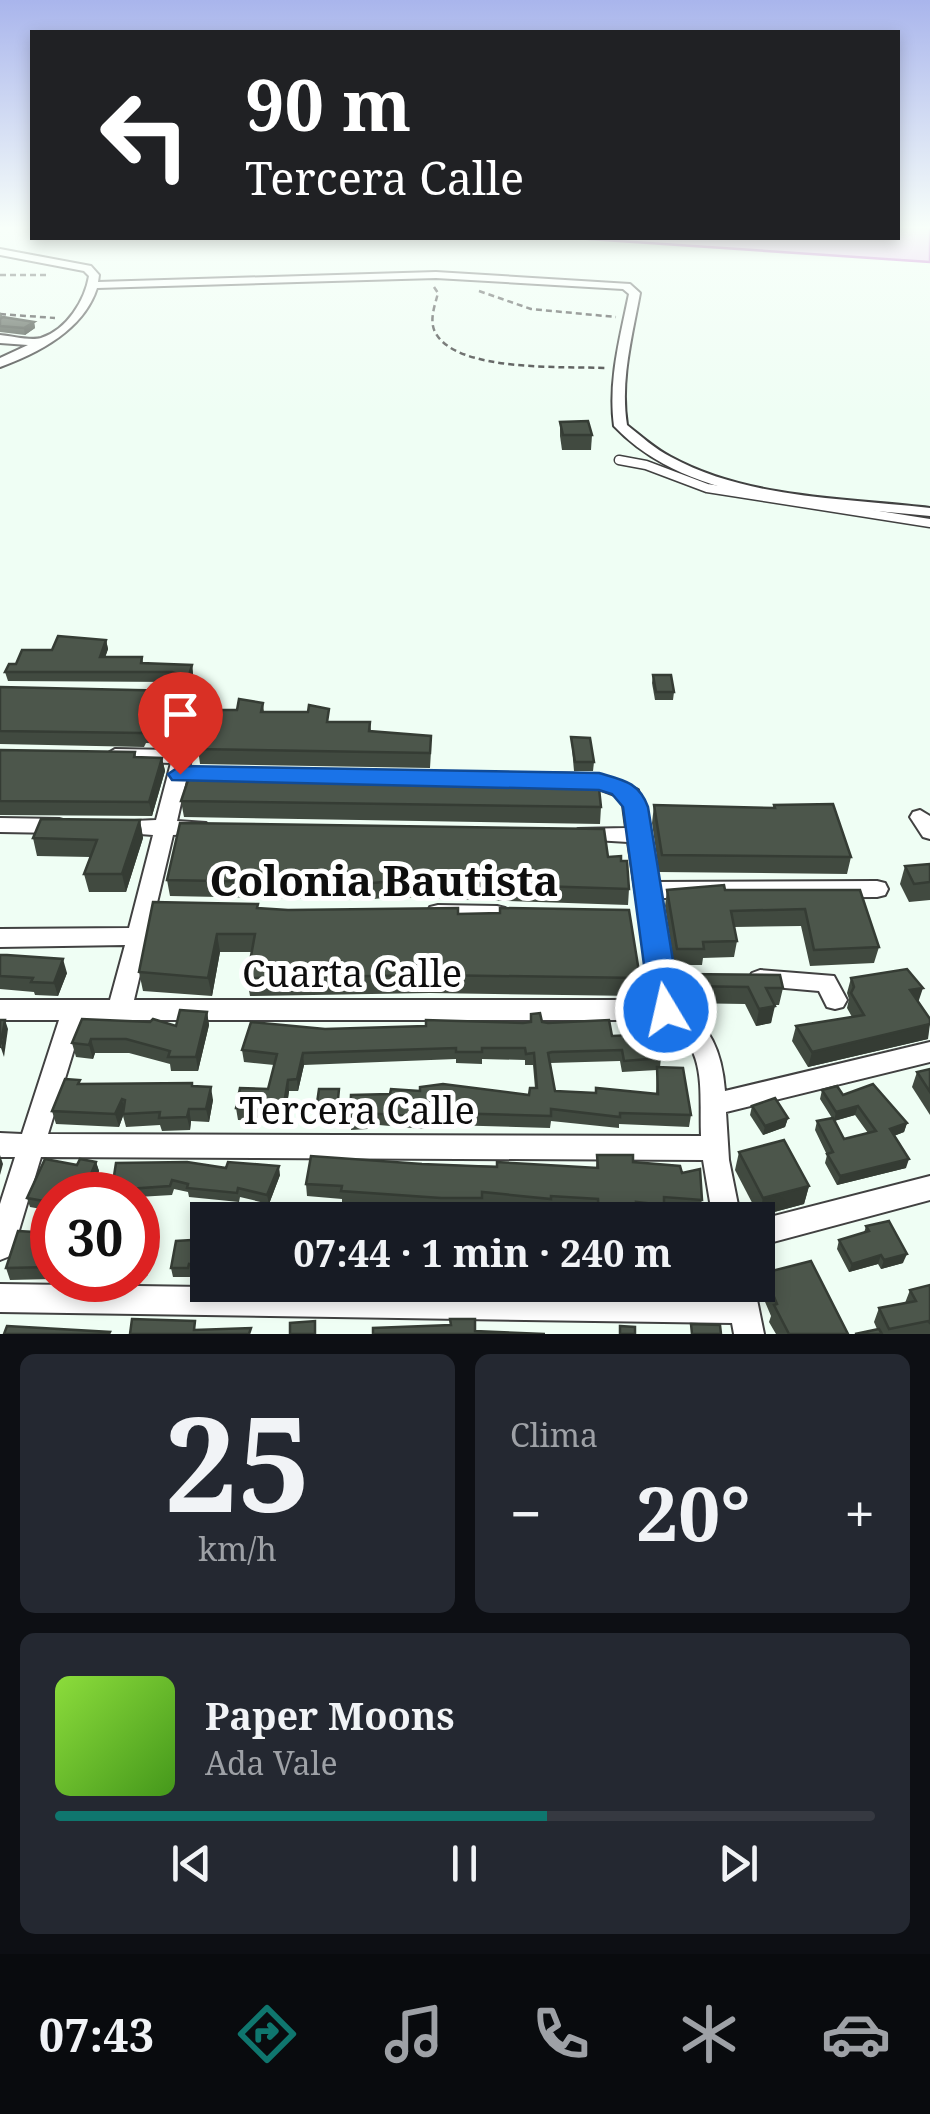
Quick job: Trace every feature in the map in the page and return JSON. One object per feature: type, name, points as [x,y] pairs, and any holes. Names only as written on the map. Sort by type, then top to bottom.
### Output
[{"type":"street","points":[[0,364],[73,320],[91,289]]},
{"type":"street","points":[[627,289],[636,293],[620,368],[617,401],[621,426],[671,464],[750,488],[930,512]]},
{"type":"street","points":[[0,339],[41,342]]},
{"type":"street","points":[[120,1009],[140,936],[157,908],[166,828],[194,708],[185,693],[135,692]]},
{"type":"street","points":[[96,755],[238,775]]},
{"type":"street","points":[[510,780],[599,782],[621,788],[641,806],[640,835],[648,890],[642,916],[669,978],[666,1010],[686,1017],[697,1029],[716,1104],[714,1148],[724,1202]]},
{"type":"street","points":[[0,824],[225,829]]},
{"type":"street","points":[[561,834],[640,835]]},
{"type":"street","points":[[648,890],[877,889]]},
{"type":"street","points":[[419,913],[516,914]]},
{"type":"street","points":[[0,938],[140,936]]},
{"type":"street","points":[[736,978],[826,982],[835,1000]]},
{"type":"street","points":[[0,1246],[74,1009]]},
{"type":"street","name":"Cuarta Calle","points":[[0,1010],[666,1010]]},
{"type":"street","points":[[716,1104],[930,1052]]},
{"type":"street","name":"Tercera Calle","points":[[0,1145],[714,1148]]},
{"type":"street","points":[[775,1229],[930,1188]]},
{"type":"street","points":[[0,1298],[744,1309]]},
{"type":"lane","points":[[618,460],[646,465],[708,488],[930,523]]},
{"type":"path","points":[[436,289],[438,293],[431,318],[435,334],[449,348],[483,361],[620,368]]},
{"type":"path","points":[[476,289],[531,309],[618,318],[629,324]]},
{"type":"path","points":[[0,314],[73,320]]},
{"type":"building","points":[[3,317],[34,322],[24,328],[0,326]]},
{"type":"building","points":[[588,421],[592,435],[563,435],[560,422]]},
{"type":"building","points":[[58,636],[106,640],[100,657],[142,657],[141,663],[192,665],[188,678],[172,672],[5,672],[9,664],[16,664],[22,650],[52,650]]},
{"type":"building","points":[[653,675],[671,675],[674,692],[656,692]]},
{"type":"building","points":[[0,687],[178,691],[170,730],[0,731]]},
{"type":"building","points":[[239,699],[263,703],[261,712],[308,712],[309,705],[329,709],[327,722],[370,722],[369,731],[431,736],[430,753],[198,749],[209,710],[237,710]]},
{"type":"building","points":[[571,737],[590,738],[594,762],[575,762]]},
{"type":"building","points":[[0,750],[135,752],[134,757],[162,758],[149,802],[0,801]]},
{"type":"building","points":[[192,768],[545,775],[551,788],[599,788],[601,807],[181,801]]},
{"type":"building","points":[[833,804],[851,857],[662,855],[654,805],[775,808],[774,805]]},
{"type":"building","points":[[41,819],[140,820],[122,874],[84,874],[97,840],[33,838]]},
{"type":"building","points":[[180,823],[604,829],[608,857],[621,856],[621,861],[627,861],[629,889],[393,881],[362,884],[167,880]]},
{"type":"building","points":[[930,864],[930,882],[914,884],[905,866]]},
{"type":"building","points":[[724,885],[725,890],[860,890],[879,947],[814,950],[805,909],[731,911],[737,941],[703,942],[704,949],[677,949],[667,890]]},
{"type":"building","points":[[153,902],[258,904],[257,908],[288,910],[458,908],[458,914],[500,913],[500,908],[629,910],[640,978],[247,978],[255,934],[217,934],[208,978],[139,972]]},
{"type":"building","points":[[0,955],[63,959],[54,983],[31,982],[33,978],[0,976]]},
{"type":"building","points":[[907,969],[923,988],[910,990],[930,1024],[812,1052],[796,1026],[864,1015],[851,993],[851,978]]},
{"type":"building","points":[[680,974],[780,975],[783,988],[766,988],[775,1006],[759,1009],[748,987],[682,986]]},
{"type":"building","points":[[180,1010],[207,1012],[196,1057],[168,1057],[170,1051],[126,1039],[91,1039],[89,1045],[72,1043],[82,1019],[153,1019],[176,1026]]},
{"type":"building","points":[[540,1013],[542,1022],[548,1023],[609,1020],[612,1036],[656,1034],[661,1058],[624,1061],[622,1050],[548,1053],[555,1091],[596,1093],[596,1088],[658,1094],[657,1067],[683,1068],[691,1115],[620,1113],[620,1117],[551,1109],[551,1116],[446,1113],[423,1117],[367,1113],[367,1118],[350,1118],[351,1095],[390,1094],[391,1089],[420,1091],[420,1087],[443,1084],[529,1095],[530,1088],[537,1088],[534,1053],[526,1054],[525,1048],[482,1048],[482,1052],[456,1052],[456,1048],[303,1053],[297,1079],[288,1080],[282,1116],[266,1115],[267,1110],[236,1108],[240,1088],[268,1089],[277,1054],[242,1050],[251,1022],[325,1029],[426,1026],[426,1020],[523,1023],[531,1022],[531,1014]]},
{"type":"building","points":[[0,1020],[5,1020],[0,1048]]},
{"type":"building","points":[[930,1069],[930,1092],[917,1072]]},
{"type":"building","points":[[65,1079],[80,1080],[78,1084],[192,1083],[211,1087],[206,1109],[189,1109],[187,1117],[159,1118],[160,1112],[123,1114],[122,1099],[115,1114],[52,1111]]},
{"type":"building","points":[[873,1084],[907,1123],[890,1129],[909,1159],[840,1176],[827,1154],[833,1152],[817,1121],[833,1118],[844,1139],[876,1131],[858,1106],[836,1112],[822,1090],[837,1086],[843,1095]]},
{"type":"building","points":[[319,1089],[339,1089],[337,1110],[316,1110]]},
{"type":"building","points":[[775,1098],[788,1118],[765,1126],[752,1106]]},
{"type":"building","points":[[784,1140],[809,1186],[763,1198],[739,1152]]},
{"type":"building","points":[[597,1155],[633,1155],[633,1162],[680,1166],[682,1173],[700,1169],[702,1200],[664,1197],[664,1202],[598,1202],[482,1192],[482,1198],[441,1198],[341,1191],[342,1186],[306,1184],[311,1156],[422,1164],[497,1167],[497,1162],[598,1168]]},
{"type":"building","points":[[45,1159],[77,1165],[80,1159],[96,1162],[92,1172],[39,1172]]},
{"type":"building","points":[[187,1162],[226,1168],[228,1162],[279,1166],[267,1195],[238,1188],[237,1193],[187,1188],[188,1184],[172,1180],[170,1186],[160,1187],[160,1172],[115,1172],[116,1163]]},
{"type":"building","points":[[889,1221],[907,1254],[884,1260],[881,1255],[852,1264],[839,1240],[869,1231],[866,1226]]},
{"type":"building","points":[[18,1231],[30,1232],[30,1267],[6,1268]]},
{"type":"building","points":[[190,1240],[188,1268],[171,1268],[176,1241]]},
{"type":"building","points":[[811,1261],[848,1334],[789,1334],[774,1305],[775,1270]]},
{"type":"building","points":[[930,1285],[930,1323],[889,1329],[879,1308],[916,1301],[910,1290]]},
{"type":"building","points":[[132,1319],[195,1321],[194,1330],[251,1328],[249,1334],[130,1334]]},
{"type":"building","points":[[450,1319],[475,1319],[475,1331],[545,1334],[373,1334],[373,1328],[451,1325]]},
{"type":"building","points":[[315,1321],[315,1334],[290,1334],[290,1323]]},
{"type":"building","points":[[691,1324],[720,1325],[721,1334],[692,1334]]},
{"type":"building","points":[[7,1326],[110,1332],[4,1334]]},
{"type":"building","points":[[620,1326],[635,1327],[635,1334],[620,1334]]},
{"type":"building","points":[[879,1329],[882,1334],[855,1334]]},
{"type":"district","name":"Colonia Bautista","points":[[384,879]]},
{"type":"route","points":[[180,774],[599,782],[621,788],[631,795],[636,807],[666,1010]]}]
